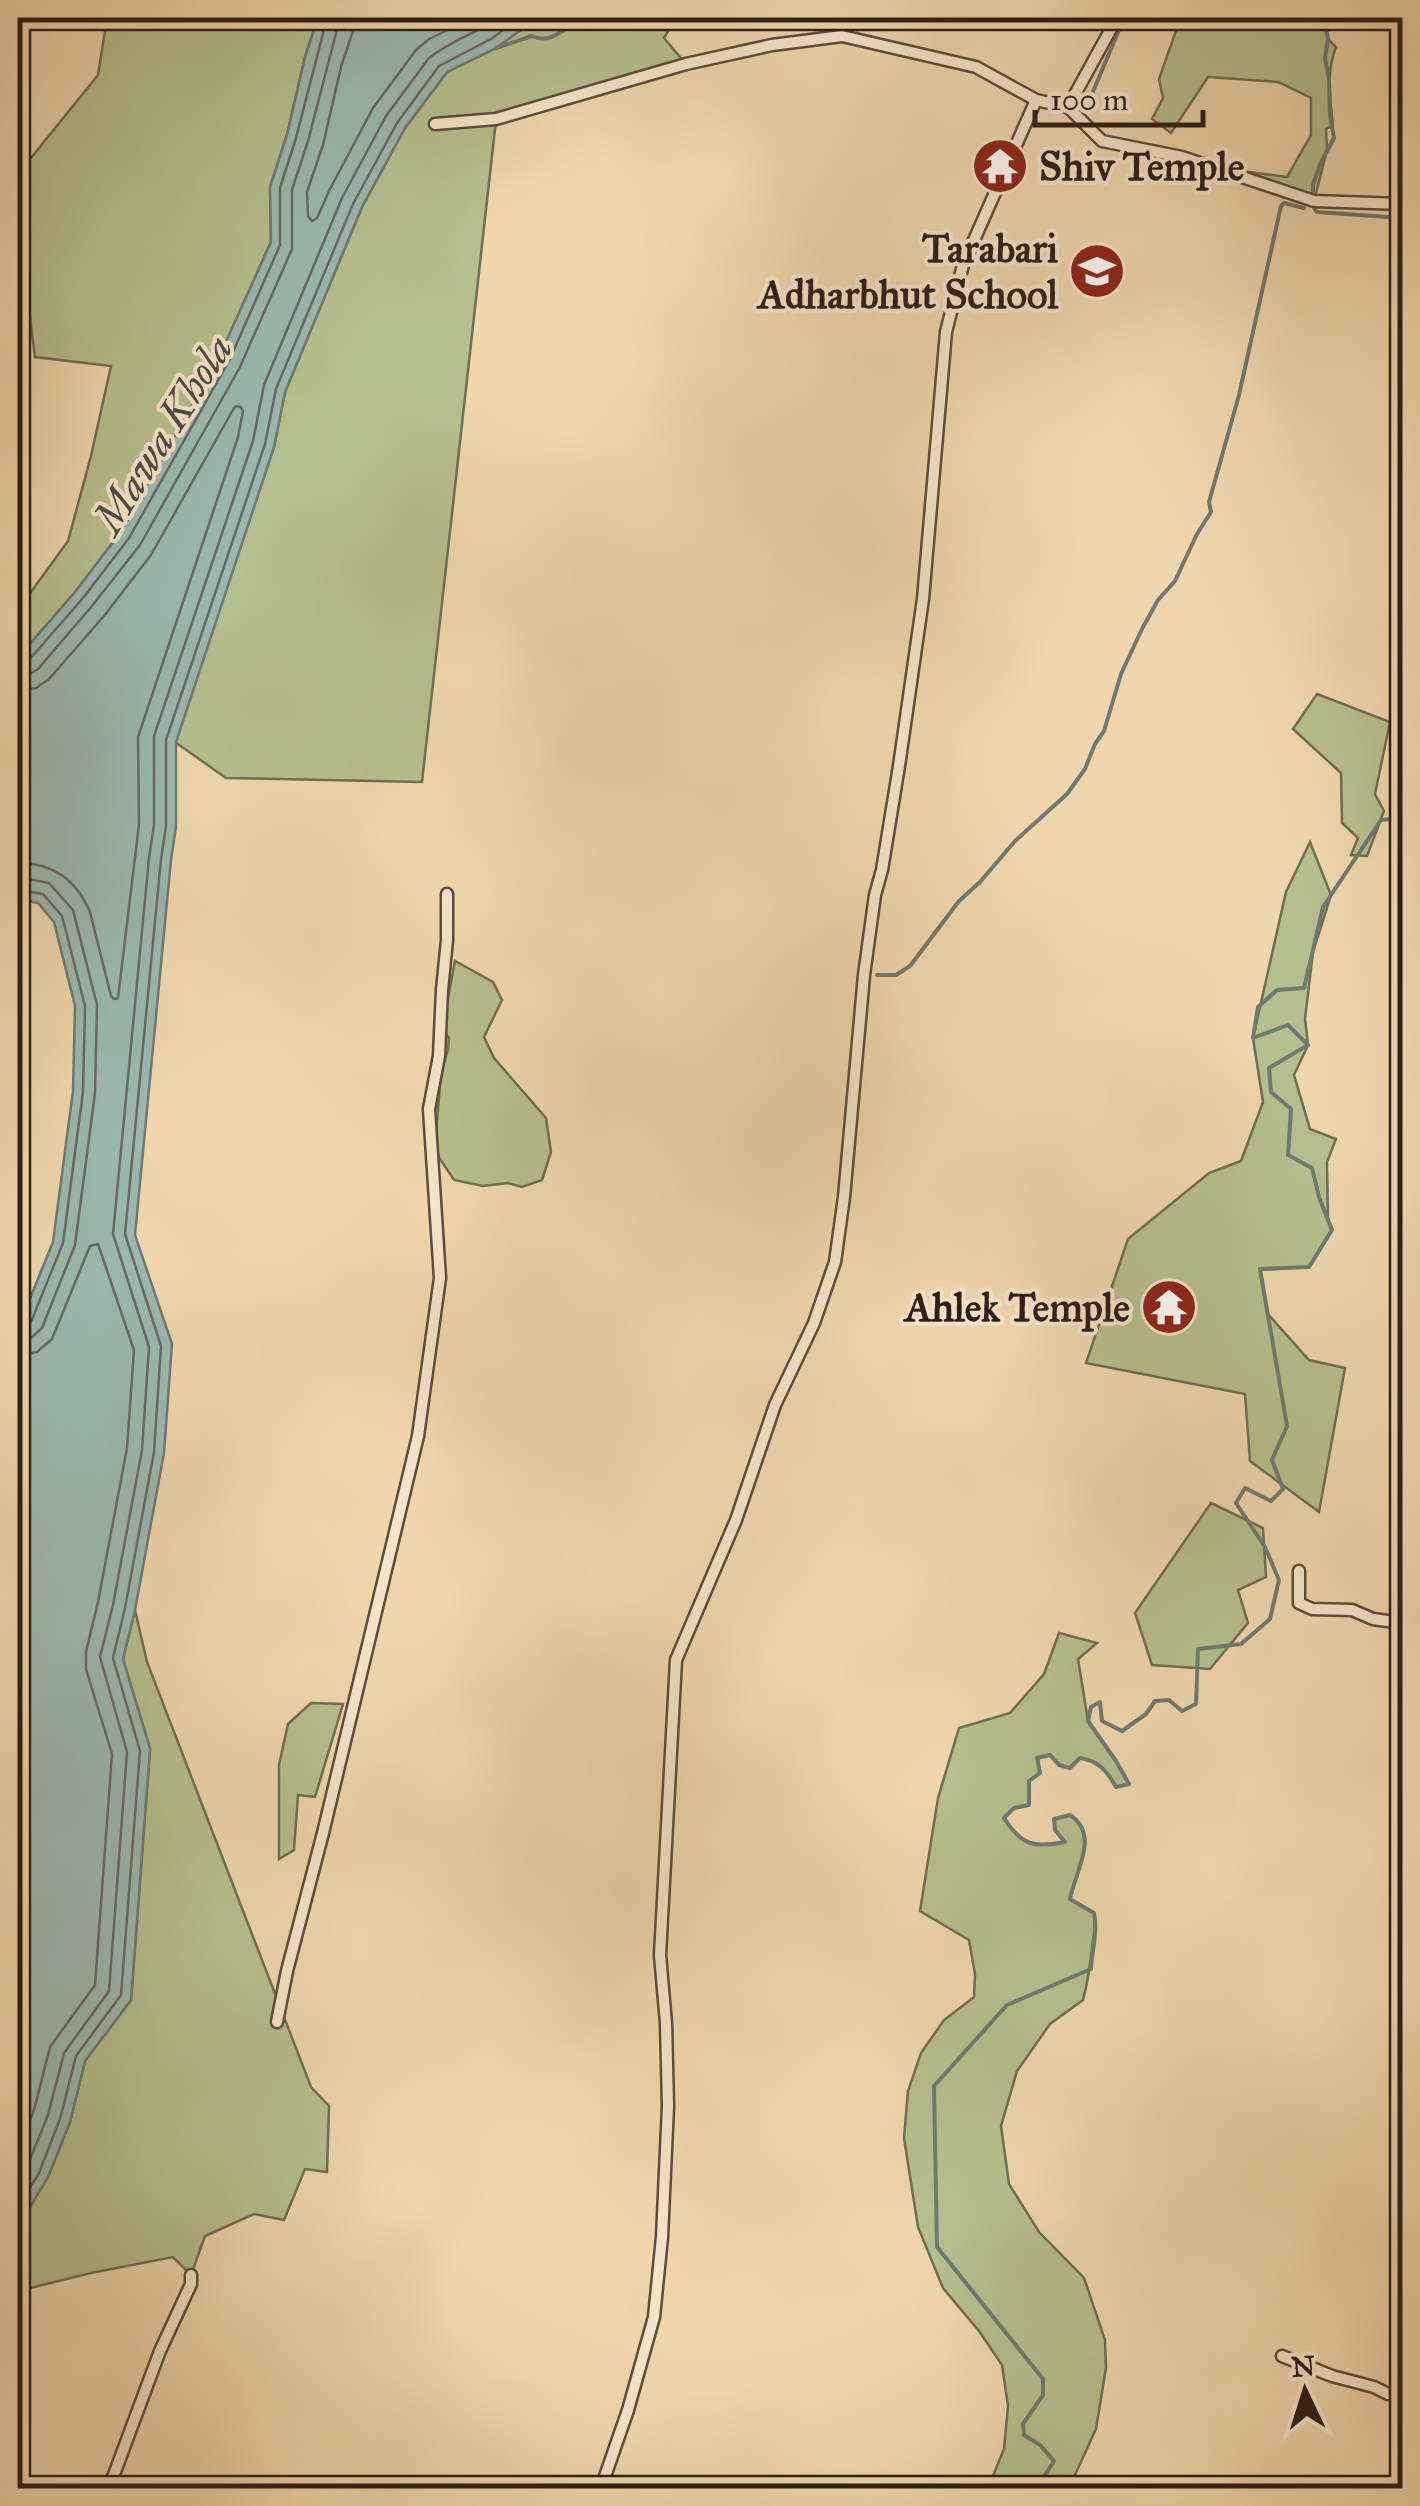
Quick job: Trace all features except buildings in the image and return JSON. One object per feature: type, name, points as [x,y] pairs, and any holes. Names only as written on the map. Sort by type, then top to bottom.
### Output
[{"type":"street","points":[[1068,107],[1118,18]]},
{"type":"street","points":[[435,124],[496,119],[686,64],[772,45],[842,36],[976,67],[1036,100],[1068,107],[1102,142],[1182,157],[1314,201],[1402,204]]},
{"type":"street","points":[[601,2488],[654,2317],[662,2238],[668,2106],[660,1955],[676,1660],[736,1520],[775,1404],[814,1323],[834,1262],[844,1197],[864,975],[923,598],[946,332],[963,264],[1036,100]]},
{"type":"street","points":[[278,2022],[418,1436],[440,1278],[429,1108],[440,1056],[447,894]]},
{"type":"street","points":[[1300,1570],[1299,1603],[1312,1609],[1352,1610],[1373,1619],[1402,1624]]},
{"type":"street","points":[[109,2488],[160,2351],[191,2284],[191,2275]]},
{"type":"street","points":[[1282,2356],[1388,2394]]},
{"type":"street","points":[[1244,2483],[1268,2488]]},
{"type":"green space","points":[[107,18],[318,18],[270,187],[271,242],[219,358],[121,532],[18,658],[18,610],[68,541],[111,366],[35,357],[18,223],[18,174],[98,75]]},
{"type":"green space","points":[[537,18],[667,18],[673,23],[664,38],[686,64],[496,120],[422,782],[226,778],[175,742],[274,447],[285,392],[362,207],[405,128],[447,72],[496,48]]},
{"type":"green space","points":[[1160,18],[1324,18],[1328,39],[1336,47],[1330,76],[1333,125],[1326,129],[1327,150],[1314,201],[1219,168],[1287,177],[1311,135],[1311,98],[1278,82],[1208,77],[1171,133],[1152,119],[1163,98],[1159,79],[1178,25]]},
{"type":"green space","points":[[1317,694],[1390,722],[1375,794],[1384,811],[1367,856],[1351,855],[1358,838],[1342,823],[1341,773],[1293,729]]},
{"type":"green space","points":[[1310,842],[1331,895],[1313,952],[1305,1019],[1308,1045],[1294,1075],[1310,1129],[1336,1139],[1327,1162],[1328,1220],[1332,1230],[1309,1267],[1260,1270],[1267,1313],[1309,1360],[1345,1368],[1319,1512],[1250,1461],[1245,1394],[1086,1363],[1128,1239],[1209,1173],[1241,1161],[1263,1102],[1253,1038],[1286,892]]},
{"type":"green space","points":[[455,961],[493,982],[502,1000],[484,1037],[494,1058],[546,1118],[551,1152],[542,1180],[522,1187],[454,1180],[438,1156],[441,1072],[449,1038],[442,1029]]},
{"type":"green space","points":[[1211,1503],[1263,1528],[1266,1577],[1238,1590],[1248,1623],[1210,1669],[1152,1665],[1135,1613]]},
{"type":"green space","points":[[135,1610],[147,1662],[311,2087],[329,2106],[327,2172],[305,2169],[284,2220],[254,2214],[205,2236],[191,2275],[173,2257],[18,2291],[18,2227],[48,2177],[70,2122],[85,2061],[131,2000],[150,1749],[123,1659]]},
{"type":"green space","points":[[1059,1633],[1097,1643],[1078,1659],[1088,1721],[1129,1784],[1116,1787],[1102,1768],[1087,1759],[1080,1758],[1070,1768],[1059,1765],[1050,1755],[1038,1758],[1040,1773],[1029,1781],[1029,1805],[1014,1808],[1004,1818],[1016,1834],[1037,1845],[1065,1842],[1055,1830],[1054,1819],[1070,1815],[1079,1823],[1084,1832],[1084,1853],[1070,1899],[1094,1913],[1095,1923],[1083,2000],[1050,2024],[1017,2071],[1001,2126],[1009,2184],[1039,2232],[1084,2278],[1105,2340],[1106,2368],[1096,2429],[1069,2488],[988,2488],[1004,2449],[1008,2406],[1002,2365],[943,2288],[918,2227],[904,2138],[908,2091],[921,2053],[944,2020],[974,1997],[975,1974],[969,1940],[920,1911],[938,1798],[959,1728],[1010,1713],[1044,1674]]},
{"type":"green space","points":[[311,1703],[343,1704],[315,1797],[298,1795],[294,1850],[279,1859],[279,1765],[288,1724]]},
{"type":"water","points":[[318,18],[537,18],[496,48],[447,72],[405,128],[362,207],[285,392],[274,447],[176,742],[176,827],[135,1235],[172,1344],[164,1453],[123,1659],[150,1749],[131,2000],[85,2061],[70,2122],[48,2177],[18,2227],[18,1328],[53,1242],[73,1091],[75,1006],[54,922],[38,903],[18,899],[18,658],[121,532],[219,357],[271,242],[270,187]]},
{"type":"waterway","points":[[496,48],[532,36],[551,37],[580,18]]},
{"type":"waterway","points":[[1092,94],[1124,18]]},
{"type":"waterway","points":[[1313,195],[1321,162],[1334,138],[1324,18]]},
{"type":"waterway","points":[[877,975],[896,975],[910,966],[959,901],[1015,841],[1067,794],[1085,769],[1104,731],[1121,674],[1142,629],[1158,600],[1175,581],[1211,512],[1209,502],[1239,395],[1281,206],[1284,203],[1304,208]]},
{"type":"waterway","points":[[1314,208],[1317,212],[1402,218]]},
{"type":"waterway","points":[[1037,2488],[1054,2461],[1024,2435],[1023,2424],[1043,2395],[1043,2379],[937,2247],[934,2086],[1007,2005],[1091,1969],[1094,1913],[1070,1899],[1084,1853],[1084,1832],[1079,1823],[1070,1815],[1054,1819],[1055,1830],[1065,1842],[1045,1845],[1023,1839],[1004,1818],[1014,1808],[1029,1805],[1029,1781],[1040,1773],[1037,1758],[1050,1755],[1059,1765],[1070,1768],[1080,1758],[1087,1759],[1102,1768],[1116,1787],[1129,1784],[1088,1721],[1091,1707],[1100,1702],[1102,1721],[1122,1731],[1146,1714],[1155,1701],[1169,1700],[1182,1711],[1196,1704],[1198,1649],[1241,1644],[1270,1619],[1279,1580],[1265,1547],[1236,1503],[1245,1488],[1271,1501],[1283,1489],[1272,1460],[1287,1426],[1260,1269],[1309,1267],[1332,1230],[1312,1168],[1288,1155],[1291,1109],[1271,1092],[1269,1068],[1308,1045],[1288,1025],[1253,1038],[1258,1007],[1277,990],[1304,988],[1323,907],[1381,820],[1402,818]]},
{"type":"waterway","name":"Mawa Khola","points":[[18,920],[21,873]]},
{"type":"place","name":"Shiv Temple","points":[[1000,166]]},
{"type":"place","name":"Tarabari Adharbhut School","points":[[1097,271]]},
{"type":"place","name":"Ahlek Temple","points":[[1169,1307]]}]
